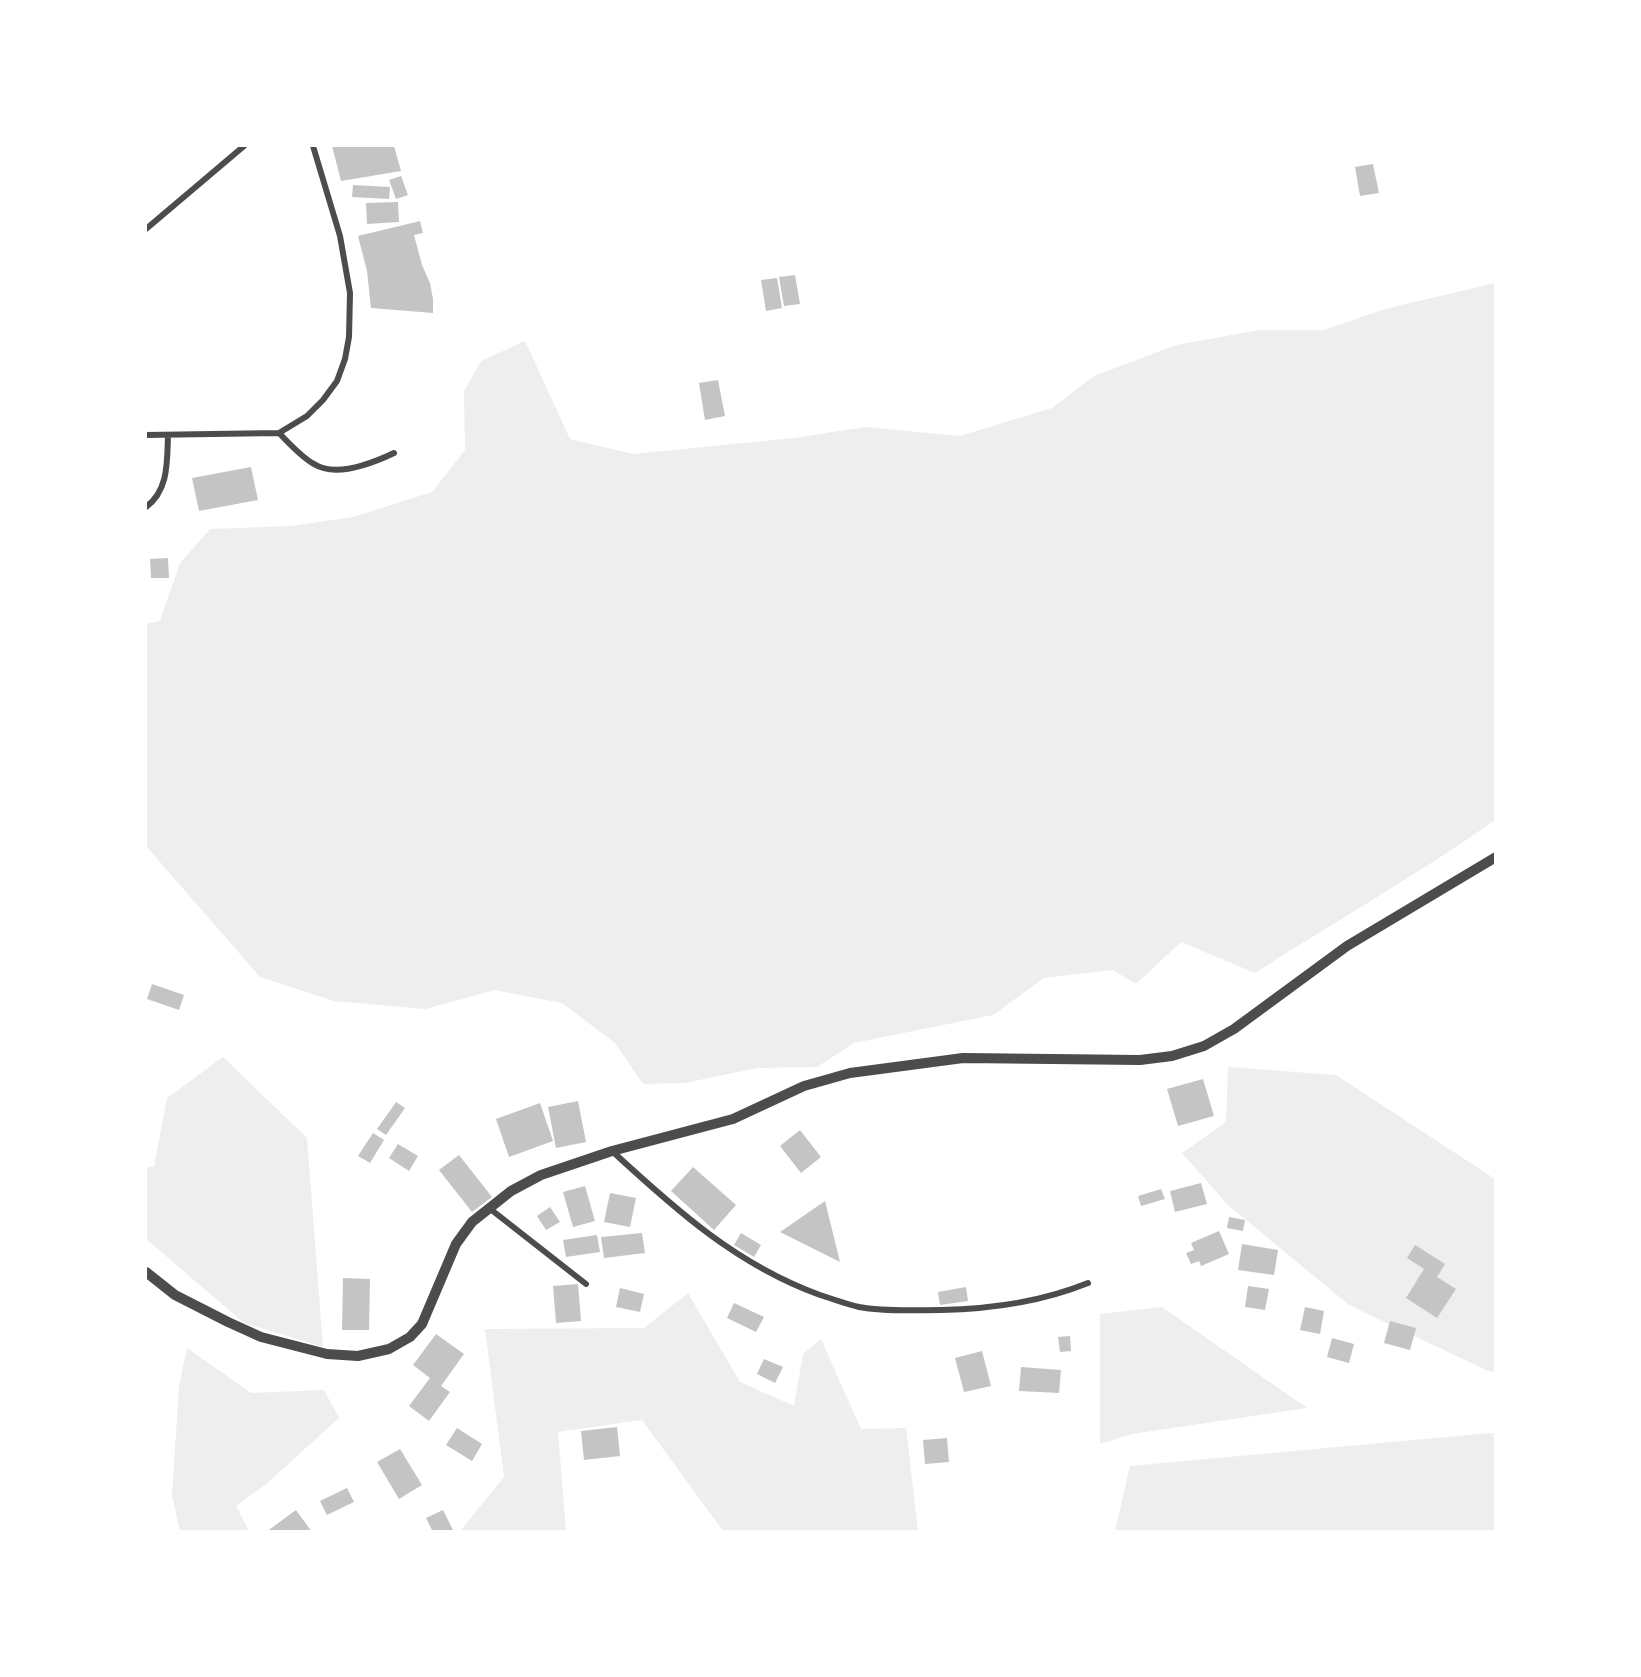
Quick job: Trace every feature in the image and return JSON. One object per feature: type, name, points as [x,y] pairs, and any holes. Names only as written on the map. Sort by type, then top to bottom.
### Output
[{"type":"street","points":[[146,229],[244,146]]},
{"type":"street","points":[[146,435],[279,433],[307,416],[337,381],[349,337],[351,311],[348,273],[313,146]]},
{"type":"street","points":[[279,433],[315,465],[330,470],[350,468],[394,453]]},
{"type":"street","points":[[146,507],[160,492],[165,479],[168,435]]},
{"type":"street","points":[[146,1272],[175,1295],[261,1336],[327,1354],[358,1356],[389,1349],[410,1337],[422,1324],[456,1244],[472,1222],[511,1191],[541,1175],[612,1151],[734,1119],[804,1086],[850,1073],[963,1058],[1140,1060],[1172,1056],[1204,1046],[1234,1029],[1347,946],[1496,857]]},
{"type":"street","points":[[612,1151],[674,1209],[746,1261],[788,1283],[847,1304],[866,1308],[975,1310],[1019,1304],[1069,1291],[1088,1283]]},
{"type":"street","points":[[488,1207],[586,1284]]},
{"type":"shaded area","points":[[1495,283],[1495,820],[1436,860],[1255,973],[1181,942],[1136,984],[1113,970],[1044,978],[993,1015],[854,1043],[817,1067],[757,1068],[685,1083],[643,1084],[615,1043],[562,1003],[494,990],[425,1009],[334,1001],[260,977],[146,846],[146,624],[160,621],[180,563],[210,529],[292,526],[353,517],[432,492],[465,450],[464,391],[481,361],[525,341],[570,439],[633,454],[794,438],[865,427],[960,436],[1052,408],[1094,376],[1176,345],[1260,330],[1324,330],[1385,309]]},
{"type":"shaded area","points":[[223,1057],[307,1138],[323,1347],[244,1323],[146,1239],[146,1168],[154,1166],[167,1098]]},
{"type":"shaded area","points":[[1228,1067],[1336,1075],[1495,1179],[1495,1372],[1488,1371],[1349,1305],[1228,1205],[1182,1153],[1226,1122]]},
{"type":"shaded area","points":[[688,1293],[740,1382],[794,1406],[803,1354],[821,1339],[861,1429],[906,1428],[918,1531],[723,1531],[642,1420],[558,1432],[566,1531],[460,1531],[504,1477],[485,1329],[644,1328]]},
{"type":"shaded area","points":[[1162,1307],[1307,1408],[1132,1434],[1100,1444],[1100,1314]]},
{"type":"shaded area","points":[[187,1348],[251,1393],[324,1390],[339,1418],[265,1485],[236,1506],[249,1531],[180,1531],[172,1495],[179,1386]]},
{"type":"shaded area","points":[[1495,1434],[1495,1531],[1115,1531],[1130,1466]]},
{"type":"building","points":[[332,146],[394,146],[401,171],[341,181]]},
{"type":"building","points":[[1373,164],[1379,193],[1360,196],[1355,167]]},
{"type":"building","points":[[401,176],[408,195],[396,199],[389,180]]},
{"type":"building","points":[[353,185],[390,187],[389,199],[352,197]]},
{"type":"building","points":[[398,202],[399,222],[367,224],[366,203]]},
{"type":"building","points":[[420,221],[423,233],[414,235],[422,265],[430,283],[433,313],[371,308],[367,271],[358,236]]},
{"type":"building","points":[[795,275],[800,304],[784,306],[779,277]]},
{"type":"building","points":[[777,278],[782,308],[766,311],[761,280]]},
{"type":"building","points":[[718,380],[725,416],[705,420],[699,383]]},
{"type":"building","points":[[251,467],[258,500],[199,511],[192,478]]},
{"type":"building","points":[[168,558],[169,578],[151,578],[150,559]]},
{"type":"building","points":[[152,984],[184,995],[179,1010],[147,999]]},
{"type":"building","points":[[1203,1079],[1214,1116],[1178,1126],[1167,1089]]},
{"type":"building","points":[[578,1101],[586,1142],[556,1148],[548,1107]]},
{"type":"building","points":[[396,1102],[405,1108],[386,1135],[377,1129]]},
{"type":"building","points":[[540,1103],[553,1141],[509,1157],[496,1119]]},
{"type":"building","points":[[800,1130],[821,1157],[801,1173],[780,1146]]},
{"type":"building","points":[[373,1133],[384,1140],[370,1163],[358,1156]]},
{"type":"building","points":[[398,1144],[418,1156],[409,1171],[389,1158]]},
{"type":"building","points":[[459,1155],[492,1197],[472,1212],[439,1170]]},
{"type":"building","points":[[693,1167],[736,1205],[714,1230],[671,1191]]},
{"type":"building","points":[[1201,1183],[1207,1204],[1175,1212],[1170,1191]]},
{"type":"building","points":[[585,1186],[595,1221],[573,1227],[563,1192]]},
{"type":"building","points":[[1161,1189],[1165,1199],[1141,1206],[1138,1196]]},
{"type":"building","points":[[610,1193],[636,1198],[630,1227],[604,1222]]},
{"type":"building","points":[[825,1201],[840,1262],[780,1232]]},
{"type":"building","points":[[550,1207],[560,1222],[546,1230],[537,1216]]},
{"type":"building","points":[[1229,1217],[1245,1220],[1243,1231],[1227,1228]]},
{"type":"building","points":[[1219,1231],[1229,1254],[1201,1266],[1199,1261],[1191,1264],[1186,1253],[1194,1250],[1191,1243]]},
{"type":"building","points":[[642,1233],[645,1253],[604,1258],[601,1237]]},
{"type":"building","points":[[741,1233],[761,1245],[754,1257],[734,1245]]},
{"type":"building","points":[[597,1235],[600,1252],[566,1257],[563,1240]]},
{"type":"building","points":[[1242,1244],[1278,1250],[1274,1275],[1238,1270]]},
{"type":"building","points":[[1415,1245],[1445,1264],[1437,1277],[1456,1289],[1437,1318],[1406,1298],[1424,1269],[1407,1258]]},
{"type":"building","points":[[343,1278],[370,1279],[369,1330],[342,1330]]},
{"type":"building","points":[[578,1284],[581,1321],[556,1323],[553,1286]]},
{"type":"building","points":[[1248,1286],[1269,1289],[1265,1310],[1245,1307]]},
{"type":"building","points":[[966,1287],[968,1301],[940,1305],[938,1292]]},
{"type":"building","points":[[620,1288],[644,1294],[640,1312],[616,1307]]},
{"type":"building","points":[[734,1303],[764,1317],[756,1332],[727,1318]]},
{"type":"building","points":[[1305,1307],[1324,1311],[1320,1334],[1300,1330]]},
{"type":"building","points":[[1390,1321],[1416,1328],[1410,1350],[1384,1343]]},
{"type":"building","points":[[436,1334],[464,1354],[441,1386],[450,1392],[429,1421],[409,1406],[430,1378],[413,1365]]},
{"type":"building","points":[[1070,1336],[1071,1351],[1060,1352],[1058,1337]]},
{"type":"building","points":[[1332,1338],[1354,1344],[1349,1363],[1327,1357]]},
{"type":"building","points":[[982,1351],[991,1386],[964,1392],[955,1358]]},
{"type":"building","points":[[764,1359],[783,1367],[775,1383],[757,1374]]},
{"type":"building","points":[[1021,1367],[1061,1370],[1059,1393],[1019,1391]]},
{"type":"building","points":[[617,1427],[620,1456],[584,1460],[581,1431]]},
{"type":"building","points":[[457,1428],[482,1444],[472,1461],[446,1445]]},
{"type":"building","points":[[947,1438],[949,1462],[925,1464],[923,1440]]},
{"type":"building","points":[[400,1449],[422,1485],[399,1499],[377,1462]]},
{"type":"building","points":[[347,1488],[354,1502],[327,1515],[320,1501]]},
{"type":"building","points":[[296,1510],[312,1532],[266,1532]]},
{"type":"building","points":[[443,1510],[454,1532],[433,1532],[426,1518]]}]
